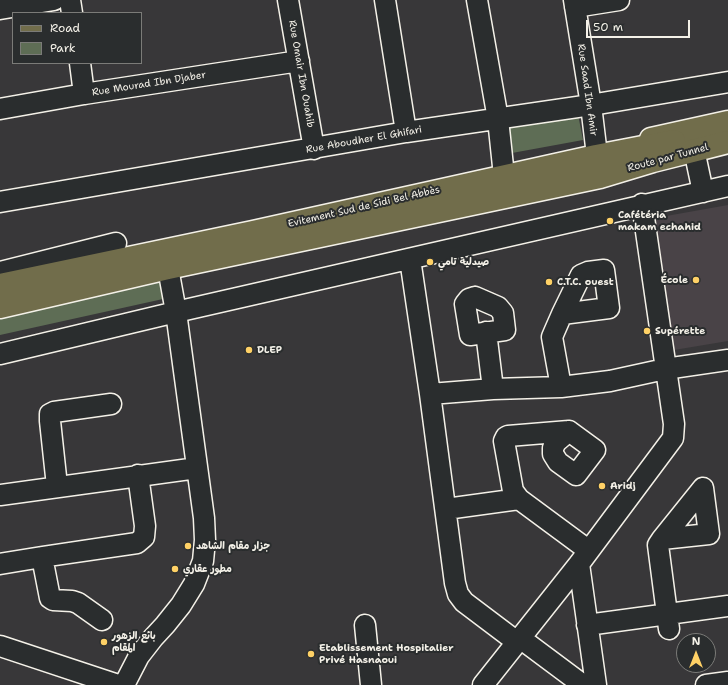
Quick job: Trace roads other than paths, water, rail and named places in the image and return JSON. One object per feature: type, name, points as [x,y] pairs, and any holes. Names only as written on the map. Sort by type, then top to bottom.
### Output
[{"type":"main road","points":[[603,165],[649,140],[728,122]]},
{"type":"main road","name":"Evitement Sud de Sidi Bel Abbès","points":[[0,307],[603,165],[728,129]]},
{"type":"main road","name":"Route par Tunnel","points":[[603,165],[653,161],[728,142]]},
{"type":"main road","points":[[603,165],[639,172],[728,151]]},
{"type":"main road","name":"Evitement Sud de Sidi Bel Abbès","points":[[0,285],[253,232],[504,176],[603,165]]},
{"type":"street","points":[[0,9],[54,0]]},
{"type":"street","points":[[70,0],[72,12]]},
{"type":"street","name":"Rue Omair Ibn Ouahib","points":[[288,0],[314,149]]},
{"type":"street","points":[[385,0],[406,132]]},
{"type":"street","points":[[477,0],[498,119],[504,176]]},
{"type":"street","points":[[575,3],[619,0]]},
{"type":"street","name":"Rue Saad Ibn Amir","points":[[575,3],[591,105],[603,165]]},
{"type":"street","name":"Rue Mourad Ibn Djaber","points":[[0,109],[84,94],[299,61]]},
{"type":"street","points":[[80,64],[84,94]]},
{"type":"street","name":"Rue Aboudher El Ghifari","points":[[0,202],[406,132],[591,105],[728,82]]},
{"type":"street","points":[[696,159],[703,192]]},
{"type":"street","points":[[0,354],[642,204],[728,186]]},
{"type":"street","points":[[483,685],[583,557],[673,438],[674,424],[642,204]]},
{"type":"street","points":[[0,272],[116,243]]},
{"type":"street","points":[[410,258],[455,583],[458,594],[464,602],[583,685]]},
{"type":"street","points":[[124,685],[139,656],[152,638],[181,605],[194,584],[203,561],[205,540],[204,518],[176,312],[168,268]]},
{"type":"street","points":[[561,386],[552,337],[562,314]]},
{"type":"street","points":[[486,332],[493,389]]},
{"type":"street","points":[[430,394],[561,386],[610,381],[644,375],[665,369],[728,360]]},
{"type":"street","points":[[56,486],[50,414],[54,412],[111,404]]},
{"type":"street","points":[[569,431],[506,437],[504,441],[513,491],[519,499],[583,557],[587,625],[596,685]]},
{"type":"street","points":[[0,494],[196,468]]},
{"type":"street","points":[[0,564],[137,543],[144,537],[145,526],[138,475]]},
{"type":"street","points":[[446,510],[519,499]]},
{"type":"street","points":[[662,539],[658,545],[668,622]]},
{"type":"street","points":[[42,557],[50,598],[53,600],[72,601],[102,620]]},
{"type":"street","points":[[587,625],[668,622],[728,606]]},
{"type":"street","points":[[365,624],[371,685]]},
{"type":"street","points":[[0,646],[118,685]]},
{"type":"street","points":[[706,685],[728,682]]},
{"type":"place","name":"Cafétéria makam echahid","points":[[610,221]]},
{"type":"place","name":"صيدلية تامي","points":[[430,262]]},
{"type":"place","name":"École","points":[[696,280]]},
{"type":"place","name":"C.T.C. ouest","points":[[549,282]]},
{"type":"place","name":"Supérette","points":[[647,331]]},
{"type":"place","name":"DLEP","points":[[249,350]]},
{"type":"place","name":"Aridj","points":[[602,486]]},
{"type":"place","name":"جزار مقام الشاهد","points":[[188,546]]},
{"type":"place","name":"مطور عقاري","points":[[175,569]]},
{"type":"place","name":"بائع الزهور المقام","points":[[104,642]]},
{"type":"place","name":"Etablissement Hospitalier Privé Hasnaoui","points":[[311,654]]}]
